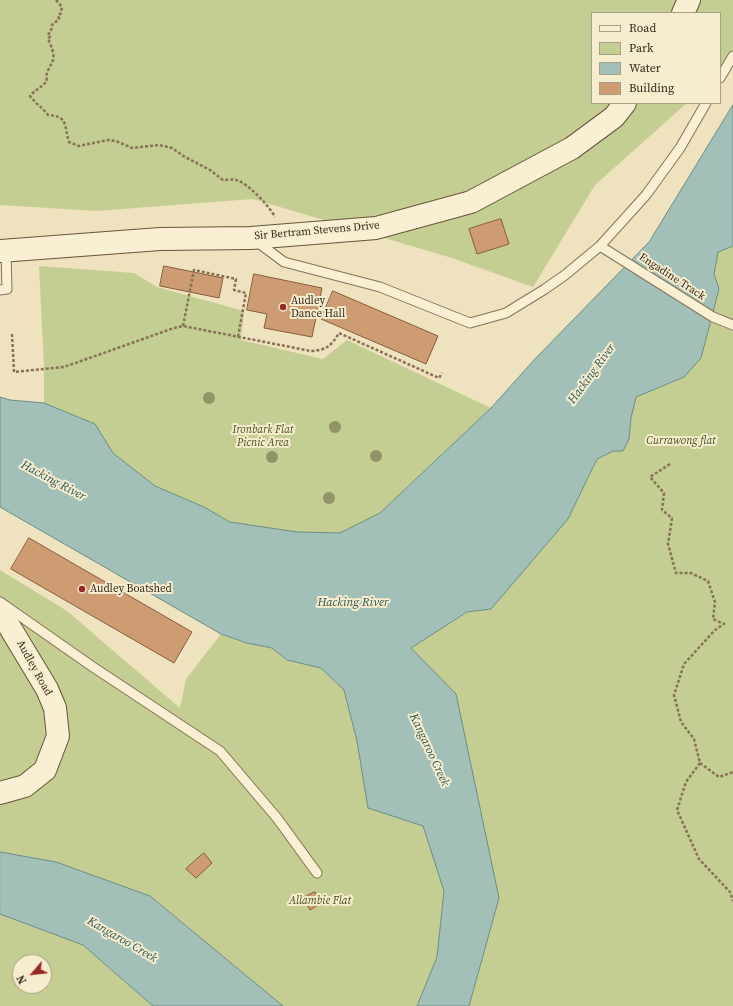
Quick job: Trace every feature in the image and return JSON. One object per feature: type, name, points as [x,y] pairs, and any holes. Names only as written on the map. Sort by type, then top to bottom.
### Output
[{"type":"main road","points":[[683,12],[689,0]]},
{"type":"main road","name":"Sir Bertram Stevens Drive","points":[[3,251],[160,238],[251,238],[376,228],[471,202],[572,148],[614,117],[624,104]]},
{"type":"main road","name":"Audley Road","points":[[0,613],[47,689],[55,708],[58,736],[45,770],[25,786],[0,792]]},
{"type":"lane","points":[[721,76],[733,56]]},
{"type":"lane","points":[[251,238],[284,262],[380,287],[470,323],[506,314],[550,286],[600,246],[646,195],[680,148],[705,104]]},
{"type":"lane","name":"Engadine Track","points":[[600,246],[713,318],[733,324]]},
{"type":"lane","points":[[0,290],[7,289],[3,251]]},
{"type":"lane","points":[[0,602],[93,667],[220,752],[277,818],[317,873]]},
{"type":"path","points":[[56,0],[62,7],[61,13],[58,16],[59,19],[57,22],[52,25],[51,31],[48,35],[50,37],[48,38],[54,59],[46,74],[47,81],[30,96],[47,114],[56,115],[61,119],[66,125],[69,142],[79,146],[108,140],[116,141],[132,148],[159,145],[172,148],[185,157],[210,170],[223,180],[236,180],[252,190],[271,210],[283,236]]},
{"type":"path","points":[[183,326],[194,270],[236,279],[234,290],[246,292],[238,337]]},
{"type":"path","points":[[12,334],[14,372],[64,367],[183,326],[311,351],[323,350],[333,343],[339,333],[439,378],[442,373]]},
{"type":"path","points":[[670,464],[650,477],[664,493],[662,510],[672,518],[668,544],[676,573],[691,573],[708,581],[715,602],[713,619],[724,624],[715,630],[684,664],[674,695],[681,722],[694,739],[700,763],[720,776],[733,772]]},
{"type":"path","points":[[700,763],[686,782],[676,810],[699,859],[730,892],[733,901]]},
{"type":"green space","points":[[0,0],[733,0],[733,62],[721,72],[721,12],[591,12],[591,104],[686,104],[595,185],[533,287],[452,258],[253,199],[96,211],[0,205]]},
{"type":"green space","name":"Currawong flat","points":[[733,246],[733,1006],[469,1006],[499,898],[410,648],[468,612],[491,609],[588,479],[597,459],[613,451],[629,439],[631,418],[636,397],[684,377],[719,289],[714,274],[718,251]]},
{"type":"green space","name":"Ironbark Flat Picnic Area","points":[[39,266],[134,273],[157,287],[244,311],[241,340],[323,359],[347,340],[491,408],[380,513],[340,533],[297,532],[230,522],[204,507],[155,487],[113,453],[94,424],[44,403],[44,365]]},
{"type":"green space","name":"Allambie Flat","points":[[0,570],[67,611],[180,708],[186,679],[221,634],[247,643],[272,648],[287,660],[321,668],[344,690],[357,741],[368,808],[423,826],[444,891],[437,957],[417,1006],[283,1006],[150,896],[56,862],[0,852]]},
{"type":"green space","points":[[0,914],[83,945],[153,1006],[0,1006]]},
{"type":"water","name":"Hacking River","points":[[733,105],[733,246],[718,252],[714,274],[719,289],[701,358],[684,377],[636,397],[631,418],[629,439],[623,451],[613,451],[597,459],[568,519],[491,609],[467,612],[411,648],[456,694],[499,898],[469,1006],[417,1006],[437,957],[444,891],[423,826],[368,808],[357,741],[344,690],[321,668],[287,660],[272,648],[247,643],[221,634],[0,507],[0,397],[10,400],[44,403],[95,424],[113,453],[155,486],[204,507],[230,522],[297,532],[340,533],[380,513],[491,408],[534,360],[649,242]]},
{"type":"water","name":"Kangaroo Creek","points":[[0,852],[56,862],[150,896],[283,1006],[153,1006],[83,945],[0,914]]},
{"type":"building","points":[[501,219],[509,244],[477,254],[469,229]]},
{"type":"building","points":[[164,266],[223,278],[219,298],[160,286]]},
{"type":"building","name":"Audley Dance Hall","points":[[254,274],[322,288],[312,337],[264,328],[267,314],[247,310]]},
{"type":"building","points":[[333,291],[438,336],[426,364],[321,319]]},
{"type":"building","name":"Audley Boatshed","points":[[29,538],[192,632],[174,663],[11,569]]},
{"type":"building","points":[[204,853],[212,863],[196,878],[186,869]]},
{"type":"building","points":[[315,892],[321,903],[310,910],[303,898]]},
{"type":"place","name":"Audley Dance Hall","points":[[283,307]]},
{"type":"place","name":"Audley Boatshed","points":[[82,589]]}]
